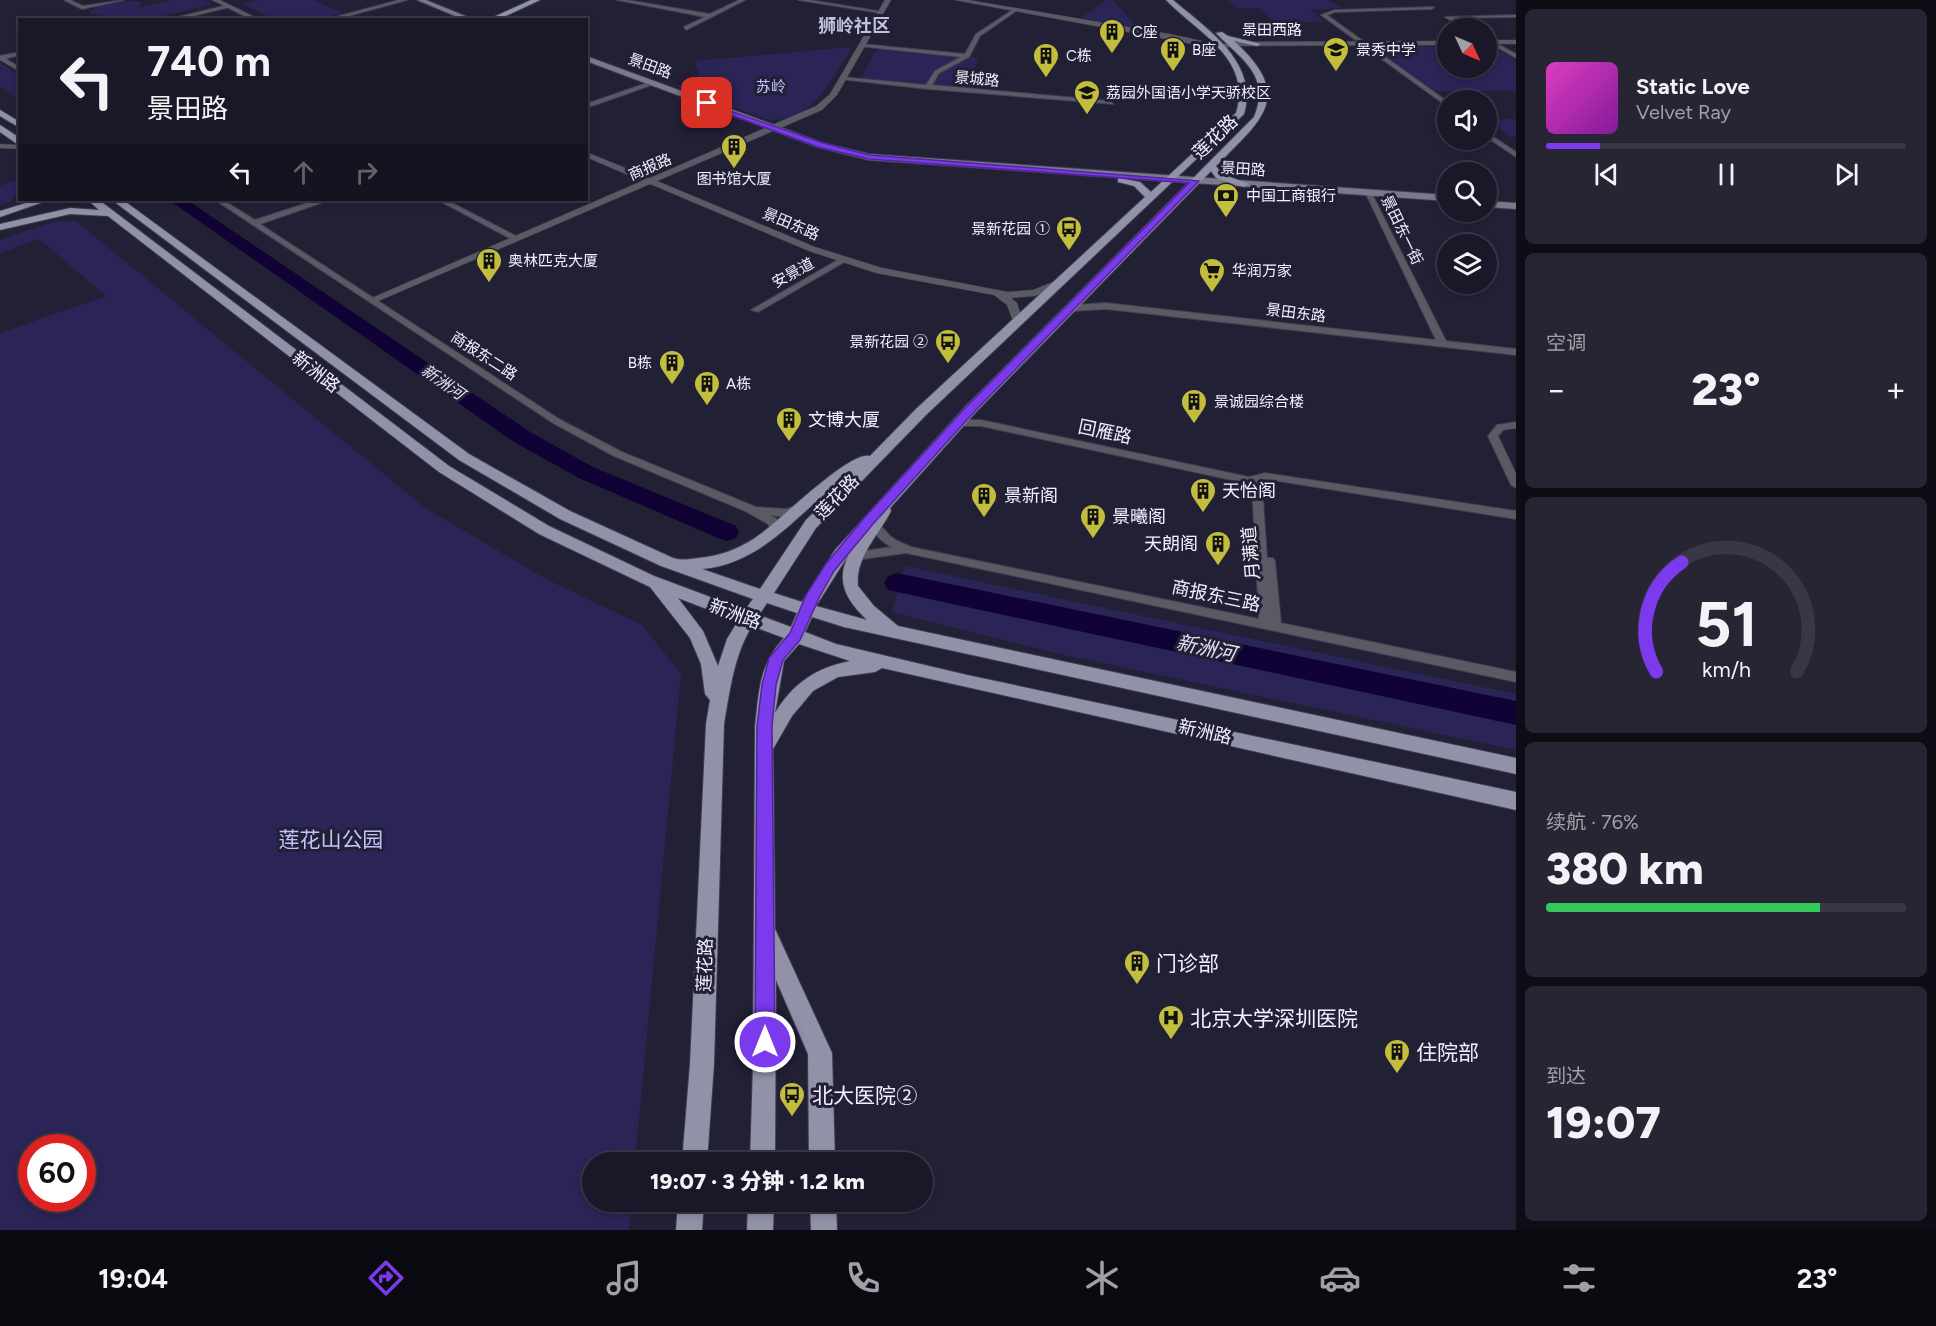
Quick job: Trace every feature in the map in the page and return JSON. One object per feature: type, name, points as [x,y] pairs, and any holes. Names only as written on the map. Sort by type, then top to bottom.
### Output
[{"type":"main road","points":[[420,0],[467,18]]},
{"type":"main road","points":[[430,0],[477,18]]},
{"type":"main road","points":[[496,18],[540,2]]},
{"type":"main road","points":[[510,18],[540,2]]},
{"type":"main road","name":"莲花路","points":[[695,1152],[702,1064],[715,724],[735,639],[803,534],[882,450],[1167,181],[1230,126],[1242,109],[1246,91],[1244,79],[1235,62],[1201,30],[1178,2]]},
{"type":"main road","name":"莲花路","points":[[762,1152],[765,1065],[764,748],[766,705],[773,666],[776,658],[795,636],[820,582],[840,554],[953,427],[1254,122],[1265,103],[1265,88],[1261,78],[1243,53],[1226,37],[1178,2]]},
{"type":"main road","points":[[1226,37],[1257,44]]},
{"type":"main road","points":[[1243,53],[1244,47],[1257,44]]},
{"type":"main road","name":"景田路","points":[[588,61],[824,150],[870,160],[1120,180],[1167,181]]},
{"type":"main road","name":"景田路","points":[[588,61],[646,85],[771,130],[836,150],[879,158],[1194,183],[1369,194]]},
{"type":"main road","points":[[0,112],[18,125]]},
{"type":"main road","points":[[0,128],[18,143]]},
{"type":"main road","points":[[1211,166],[1219,176],[1244,184]]},
{"type":"main road","points":[[1120,180],[1139,185],[1150,197]]},
{"type":"main road","name":"景田路","points":[[1194,183],[1244,184],[1437,199]]},
{"type":"main road","points":[[5,212],[31,201]]},
{"type":"main road","points":[[5,212],[41,201]]},
{"type":"main road","points":[[0,226],[72,201]]},
{"type":"main road","name":"新洲路","points":[[94,201],[444,469],[544,530],[648,580],[795,636],[892,664],[1516,801]]},
{"type":"main road","name":"新洲路","points":[[118,201],[464,457],[565,515],[667,562],[763,596],[902,634],[1516,766]]},
{"type":"main road","points":[[1497,203],[1516,204]]},
{"type":"main road","points":[[0,226],[70,211],[111,214]]},
{"type":"main road","points":[[667,562],[696,565],[724,561],[742,555],[772,534],[846,470],[882,450]]},
{"type":"main road","points":[[888,500],[877,528],[856,556],[847,575],[852,592],[870,613],[902,634]]},
{"type":"main road","points":[[648,580],[683,613],[707,655],[714,678],[715,724]]},
{"type":"main road","points":[[764,748],[787,705],[813,681],[851,667],[892,664]]},
{"type":"main road","points":[[765,930],[820,1053],[822,1152]]},
{"type":"main road","points":[[689,1230],[690,1212]]},
{"type":"main road","points":[[760,1230],[761,1212]]},
{"type":"main road","points":[[823,1212],[824,1230]]},
{"type":"street","points":[[66,0],[82,8],[122,0]]},
{"type":"street","points":[[214,0],[251,18]]},
{"type":"street","points":[[334,18],[405,0]]},
{"type":"street","points":[[619,0],[710,16]]},
{"type":"street","points":[[637,3],[644,0]]},
{"type":"street","points":[[686,28],[743,0]]},
{"type":"street","points":[[800,0],[881,12]]},
{"type":"street","name":"商报路","points":[[372,300],[771,130],[823,105],[833,95],[888,0]]},
{"type":"street","name":"景田西路","points":[[958,0],[1170,36],[1220,47],[1233,44],[1437,43]]},
{"type":"street","points":[[1418,0],[1448,17],[1516,16]]},
{"type":"street","points":[[175,18],[226,6]]},
{"type":"street","points":[[1432,8],[1335,11],[1323,14],[1437,97]]},
{"type":"street","points":[[928,87],[937,72],[967,56],[980,33],[1014,10]]},
{"type":"street","name":"景田西路","points":[[1170,36],[1191,36],[1201,30]]},
{"type":"street","points":[[1497,41],[1516,42]]},
{"type":"street","points":[[861,46],[967,56]]},
{"type":"street","points":[[1497,46],[1516,56]]},
{"type":"street","points":[[2,57],[18,53]]},
{"type":"street","points":[[2,57],[18,69]]},
{"type":"street","name":"景城路","points":[[842,79],[1111,103]]},
{"type":"street","points":[[588,105],[646,85]]},
{"type":"street","points":[[1497,142],[1516,155]]},
{"type":"street","points":[[0,146],[18,145]]},
{"type":"street","name":"景田东路","points":[[588,155],[796,243],[844,260],[905,277],[993,293],[1025,295],[1057,284]]},
{"type":"street","name":"景田东一街","points":[[1369,194],[1443,345]]},
{"type":"street","name":"商报东二路","points":[[221,201],[568,428],[653,470],[749,508],[773,522],[775,527],[772,534]]},
{"type":"street","points":[[255,223],[318,201]]},
{"type":"street","points":[[444,201],[516,238]]},
{"type":"street","name":"安景道","points":[[755,310],[844,260]]},
{"type":"street","points":[[993,293],[1010,301],[1018,322]]},
{"type":"street","name":"景田东路","points":[[1072,308],[1106,306],[1516,352]]},
{"type":"street","name":"回雁路","points":[[971,409],[977,415],[987,419],[1254,479]]},
{"type":"street","name":"回雁路","points":[[953,427],[963,423],[981,423],[1254,479]]},
{"type":"street","points":[[1516,425],[1500,427],[1493,436],[1516,485]]},
{"type":"street","points":[[1254,479],[1265,476],[1516,515]]},
{"type":"street","name":"月满道","points":[[1254,479],[1264,489],[1270,626]]},
{"type":"street","name":"商报东二路","points":[[749,508],[781,513],[802,508]]},
{"type":"street","name":"商报东三路","points":[[877,528],[888,541],[909,550],[1516,677]]},
{"type":"street","name":"商报东三路","points":[[856,556],[880,551],[909,550]]},
{"type":"green space","points":[[171,0],[204,0],[213,4],[157,18],[96,18],[106,16],[89,13],[99,6],[127,1],[142,3],[138,8]]},
{"type":"green space","points":[[259,0],[312,0],[344,13],[323,18],[272,18],[241,4]]},
{"type":"green space","points":[[1106,0],[1113,0],[1138,28],[1081,18]]},
{"type":"green space","points":[[1228,0],[1328,0],[1343,8],[1310,10],[1325,22],[1274,22],[1258,8],[1237,8]]},
{"type":"green space","points":[[1437,46],[1437,78],[1497,78],[1497,49],[1516,60],[1516,91],[1435,91],[1377,50],[1382,47]]},
{"type":"green space","name":"苏岭","points":[[852,47],[818,98],[795,115],[781,119],[765,119],[659,80],[684,87],[701,84],[695,61]]},
{"type":"green space","points":[[879,49],[978,59],[968,87],[865,79],[862,77],[874,52]]},
{"type":"green space","points":[[0,62],[18,74],[18,99],[0,86]]},
{"type":"green space","points":[[1497,119],[1516,119],[1516,136],[1510,136],[1497,126]]},
{"type":"green space","points":[[18,178],[18,193],[10,202],[0,205],[0,186]]},
{"type":"green space","name":"莲花山公园","points":[[76,221],[424,507],[548,580],[642,625],[681,674],[636,1152],[582,1152],[582,1212],[631,1212],[629,1230],[0,1230],[0,333],[106,296],[39,239],[0,253],[0,240],[53,222]]},
{"type":"green space","points":[[905,566],[1516,694],[1516,750],[1060,654],[892,612]]},
{"type":"waterway","name":"新洲河","points":[[178,201],[522,437],[587,473],[727,532]]},
{"type":"waterway","name":"新洲河","points":[[897,583],[1516,713]]},
{"type":"place","name":"C座","points":[[1112,55]]},
{"type":"place","name":"B座","points":[[1173,73]]},
{"type":"place","name":"景秀中学","points":[[1336,73]]},
{"type":"place","name":"C栋","points":[[1046,79]]},
{"type":"place","name":"荔园外国语小学天骄校区","points":[[1087,116]]},
{"type":"place","name":"图书馆大厦","points":[[734,170]]},
{"type":"place","name":"中国工商银行","points":[[1226,219]]},
{"type":"place","name":"景新花园 ①","points":[[1069,252]]},
{"type":"place","name":"奥林匹克大厦","points":[[489,284]]},
{"type":"place","name":"华润万家","points":[[1212,294]]},
{"type":"place","name":"景新花园 ②","points":[[948,365]]},
{"type":"place","name":"B栋","points":[[672,386]]},
{"type":"place","name":"A栋","points":[[707,407]]},
{"type":"place","name":"景诚园综合楼","points":[[1194,425]]},
{"type":"place","name":"文博大厦","points":[[789,443]]},
{"type":"place","name":"天怡阁","points":[[1203,514]]},
{"type":"place","name":"景新阁","points":[[984,519]]},
{"type":"place","name":"景曦阁","points":[[1093,540]]},
{"type":"place","name":"天朗阁","points":[[1218,567]]},
{"type":"place","name":"门诊部","points":[[1137,986]]},
{"type":"place","name":"北京大学深圳医院","points":[[1171,1041]]},
{"type":"place","name":"住院部","points":[[1397,1075]]},
{"type":"place","name":"北大医院②","points":[[792,1118]]},
{"type":"district","name":"狮岭社区","points":[[854,26]]},
{"type":"route","points":[[707,103],[820,145],[869,157],[1195,181],[971,409],[868,521],[829,568],[806,609],[795,636],[776,658],[769,685],[764,726],[765,1042]]}]
